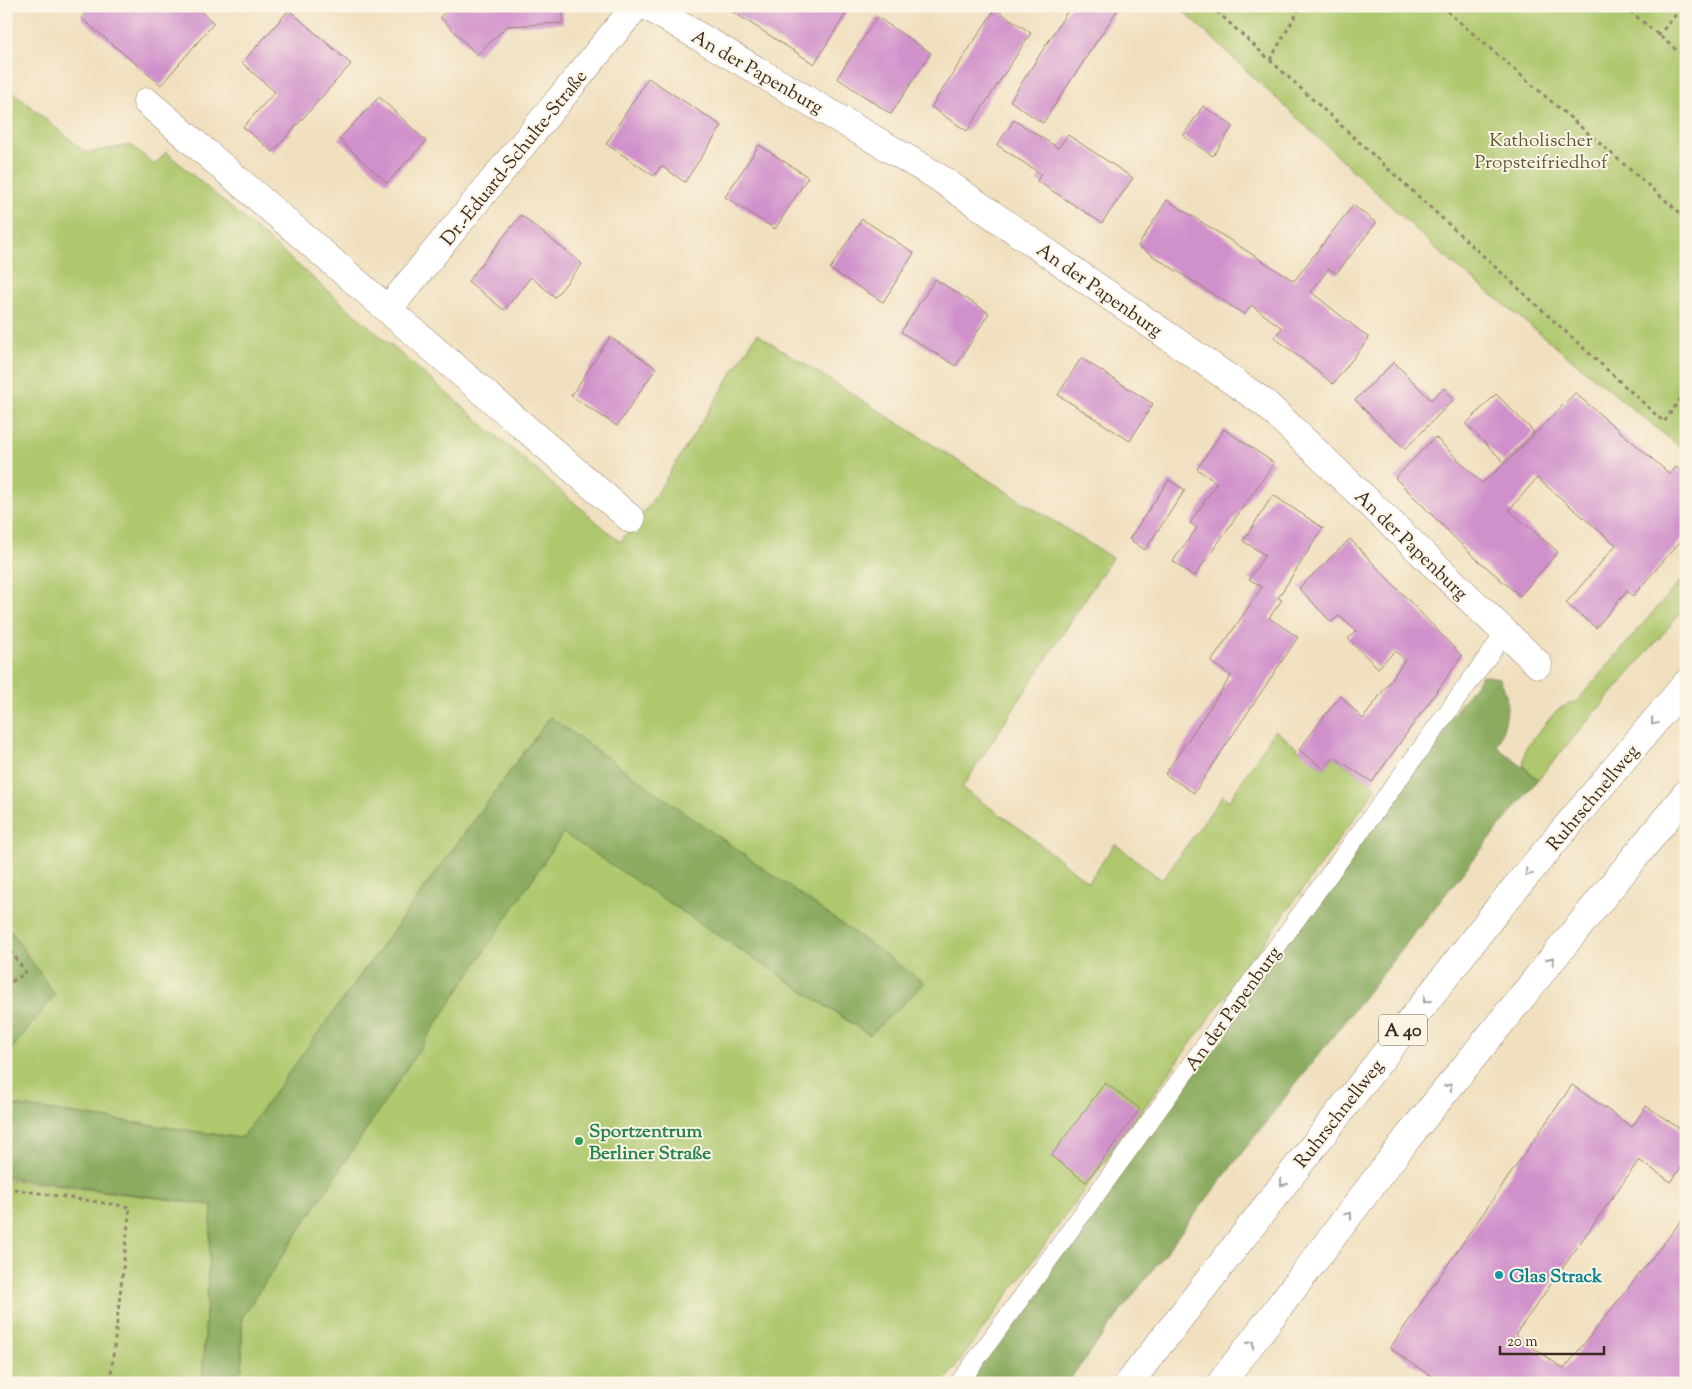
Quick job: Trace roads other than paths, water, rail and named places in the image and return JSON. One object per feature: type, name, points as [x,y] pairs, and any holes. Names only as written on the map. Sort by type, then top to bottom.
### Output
[{"type":"main road","name":"Dr.-Eduard-Schulte-Straße","points":[[389,308],[636,6]]},
{"type":"main road","name":"An der Papenburg","points":[[647,6],[935,175],[1266,404],[1538,664]]},
{"type":"main road","points":[[147,102],[389,308],[631,518]]},
{"type":"main road","name":"Ruhrschnellweg","points":[[1129,1383],[1497,910],[1686,684]]},
{"type":"main road","points":[[1221,1383],[1409,1136],[1686,794]]},
{"type":"lane","name":"An der Papenburg","points":[[959,1383],[1505,633]]},
{"type":"place","name":"Sportzentrum Berliner Straße","points":[[579,1141]]},
{"type":"place","name":"Glas Strack","points":[[1499,1275]]},
{"type":"park label","name":"Katholischer Propsteifriedhof","points":[[1541,150]]}]
